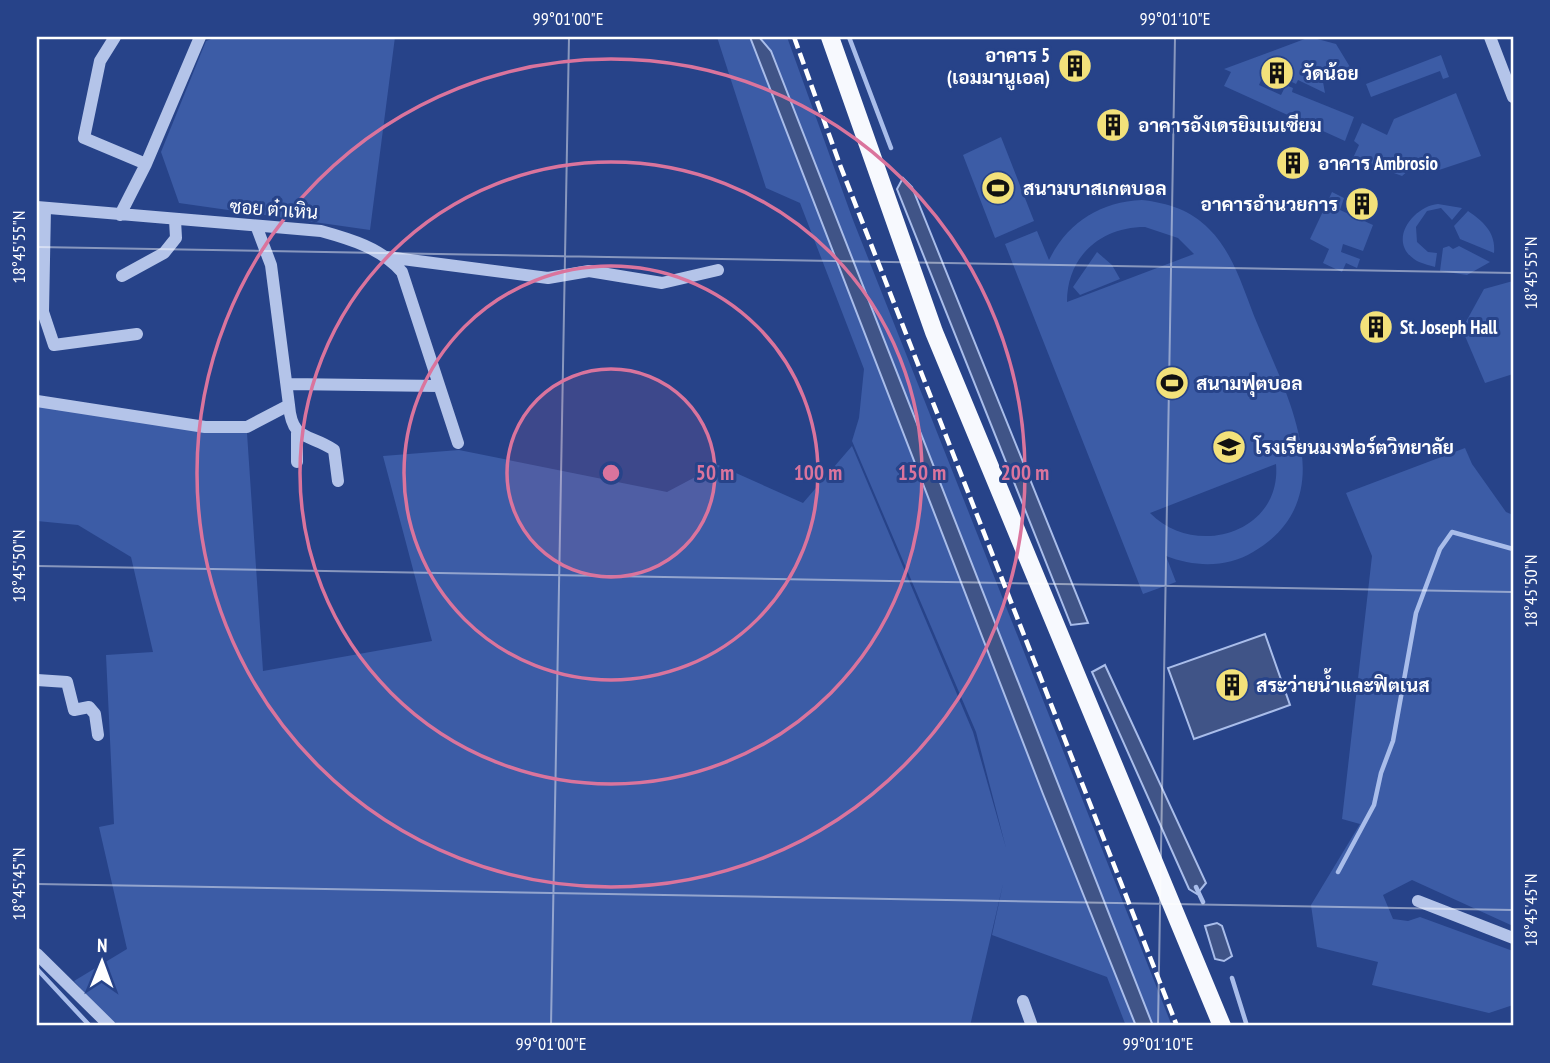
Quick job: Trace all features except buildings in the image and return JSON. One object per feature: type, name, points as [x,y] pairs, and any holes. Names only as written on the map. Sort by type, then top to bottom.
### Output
[{"type":"main road","points":[[830,37],[934,332],[1222,1026]]},
{"type":"street","points":[[115,37],[100,61],[83,138],[146,164]]},
{"type":"street","points":[[120,215],[146,164],[199,37]]},
{"type":"street","points":[[1492,37],[1513,97]]},
{"type":"street","points":[[41,207],[43,312],[54,345],[137,334]]},
{"type":"street","name":"ซอย ต๋าเหิน","points":[[41,207],[257,228],[321,231],[360,242],[402,272],[458,443]]},
{"type":"street","points":[[121,276],[164,253],[176,238],[175,220]]},
{"type":"street","points":[[257,228],[271,265],[288,384],[290,421],[298,433],[334,450],[338,481]]},
{"type":"street","points":[[383,256],[548,278],[589,271],[662,283],[718,270]]},
{"type":"street","points":[[288,384],[439,386]]},
{"type":"street","points":[[37,401],[205,427],[247,426],[289,405]]},
{"type":"street","points":[[297,462],[298,433]]},
{"type":"street","points":[[37,680],[68,682],[74,710],[89,707],[95,714],[98,735]]},
{"type":"street","points":[[1418,901],[1513,938]]},
{"type":"street","points":[[37,954],[110,1026]]},
{"type":"street","points":[[1023,1001],[1032,1026]]},
{"type":"shaded area","points":[[217,37],[395,37],[370,230],[179,203],[161,152],[206,41]]},
{"type":"shaded area","points":[[717,37],[787,37],[853,220],[1172,1026],[1126,1026],[1107,977],[992,935],[1003,884],[970,1026],[115,1026],[74,981],[127,949],[99,827],[114,824],[106,655],[153,652],[131,557],[78,525],[37,521],[37,406],[247,433],[263,671],[432,641],[383,456],[459,450],[667,492],[718,465],[803,503],[852,446],[973,732],[1006,848],[976,732],[852,441],[859,418],[864,369],[800,203],[766,188]]},
{"type":"shaded area","points":[[750,37],[759,37],[771,51],[1153,1026],[1136,1026],[1043,794]]},
{"type":"shaded area","points":[[1310,37],[1336,44],[1350,67],[1348,71],[1323,82],[1325,93],[1298,80],[1296,84],[1288,80],[1293,67],[1271,57],[1259,85],[1281,95],[1286,85],[1293,88],[1292,92],[1354,117],[1345,141],[1224,86],[1231,72],[1224,69]]},
{"type":"shaded area","points":[[1441,55],[1449,77],[1443,79],[1440,71],[1371,97],[1366,84]]},
{"type":"shaded area","points":[[1456,93],[1481,156],[1436,171],[1416,164],[1402,176],[1353,158],[1359,145],[1354,141],[1362,123],[1387,135],[1394,119]]},
{"type":"shaded area","name":"สนามบาสเกตบอล","points":[[1001,137],[1034,221],[995,238],[963,155]]},
{"type":"shaded area","points":[[903,178],[912,187],[1088,623],[1071,625],[897,189]]},
{"type":"shaded area","points":[[1332,192],[1344,198],[1340,210],[1373,225],[1363,251],[1343,244],[1341,252],[1360,259],[1357,268],[1346,263],[1342,272],[1323,263],[1329,249],[1310,239]]},
{"type":"shaded area","points":[[1152,201],[1187,212],[1202,222],[1225,249],[1238,273],[1293,413],[1301,445],[1303,475],[1297,504],[1281,530],[1253,552],[1232,561],[1210,564],[1166,556],[1176,582],[1143,594],[1005,244],[1037,231],[1049,260],[1066,235],[1087,216],[1112,205]],"holes":[[[1145,227],[1178,238],[1194,254],[1067,302],[1073,271],[1090,247],[1114,232]],[[1276,464],[1274,488],[1265,507],[1251,522],[1232,532],[1211,536],[1190,534],[1169,527],[1150,513]]]},
{"type":"shaded area","points":[[1438,204],[1462,208],[1452,220],[1441,208],[1427,211],[1416,227],[1417,242],[1428,252],[1437,253],[1435,267],[1416,260],[1406,251],[1403,234],[1407,225],[1420,211]]},
{"type":"shaded area","points":[[1468,211],[1488,229],[1493,240],[1494,253],[1460,239],[1454,226]]},
{"type":"shaded area","points":[[1449,246],[1453,249],[1459,246],[1490,262],[1467,275],[1440,271],[1443,248]]},
{"type":"shaded area","points":[[1097,252],[1112,265],[1120,279],[1080,295],[1073,287]]},
{"type":"shaded area","points":[[1513,281],[1513,374],[1485,383],[1462,329],[1484,289]]},
{"type":"shaded area","points":[[1465,448],[1472,464],[1506,512],[1513,515],[1513,926],[1412,880],[1383,895],[1393,919],[1408,921],[1420,917],[1513,951],[1513,1005],[1489,1013],[1372,985],[1378,962],[1317,947],[1311,905],[1360,824],[1342,819],[1372,556],[1346,493]]},
{"type":"shaded area","points":[[1265,634],[1290,705],[1194,739],[1168,668]]},
{"type":"shaded area","points":[[1105,665],[1206,883],[1197,894],[1189,889],[1092,672]]},
{"type":"shaded area","points":[[1217,923],[1222,926],[1232,956],[1224,961],[1215,959],[1205,926]]},
{"type":"waterway","points":[[849,37],[891,148]]},
{"type":"waterway","points":[[1338,872],[1374,805],[1381,773],[1393,741],[1416,613],[1440,549],[1452,532],[1513,549]]},
{"type":"waterway","points":[[1196,887],[1203,902]]},
{"type":"waterway","points":[[37,969],[90,1026]]},
{"type":"waterway","points":[[1232,978],[1247,1026]]},
{"type":"railway","points":[[794,37],[840,165],[1177,1026]]},
{"type":"place","name":"อาคาร 5 (เอมมานูเอล)","points":[[1075,66]]},
{"type":"place","name":"วัดน้อย","points":[[1277,73]]},
{"type":"place","name":"อาคารอังเดรยิมเนเซียม","points":[[1113,125]]},
{"type":"place","name":"อาคาร Ambrosio","points":[[1293,163]]},
{"type":"place","name":"สนามบาสเกตบอล","points":[[998,188]]},
{"type":"place","name":"อาคารอำนวยการ","points":[[1362,204]]},
{"type":"place","name":"St. Joseph Hall","points":[[1376,327]]},
{"type":"place","name":"สนามฟุตบอล","points":[[1172,383]]},
{"type":"place","name":"โรงเรียนมงฟอร์ตวิทยาลัย","points":[[1229,447]]},
{"type":"place","name":"สระว่ายน้ำและฟิตเนส","points":[[1232,685]]}]
